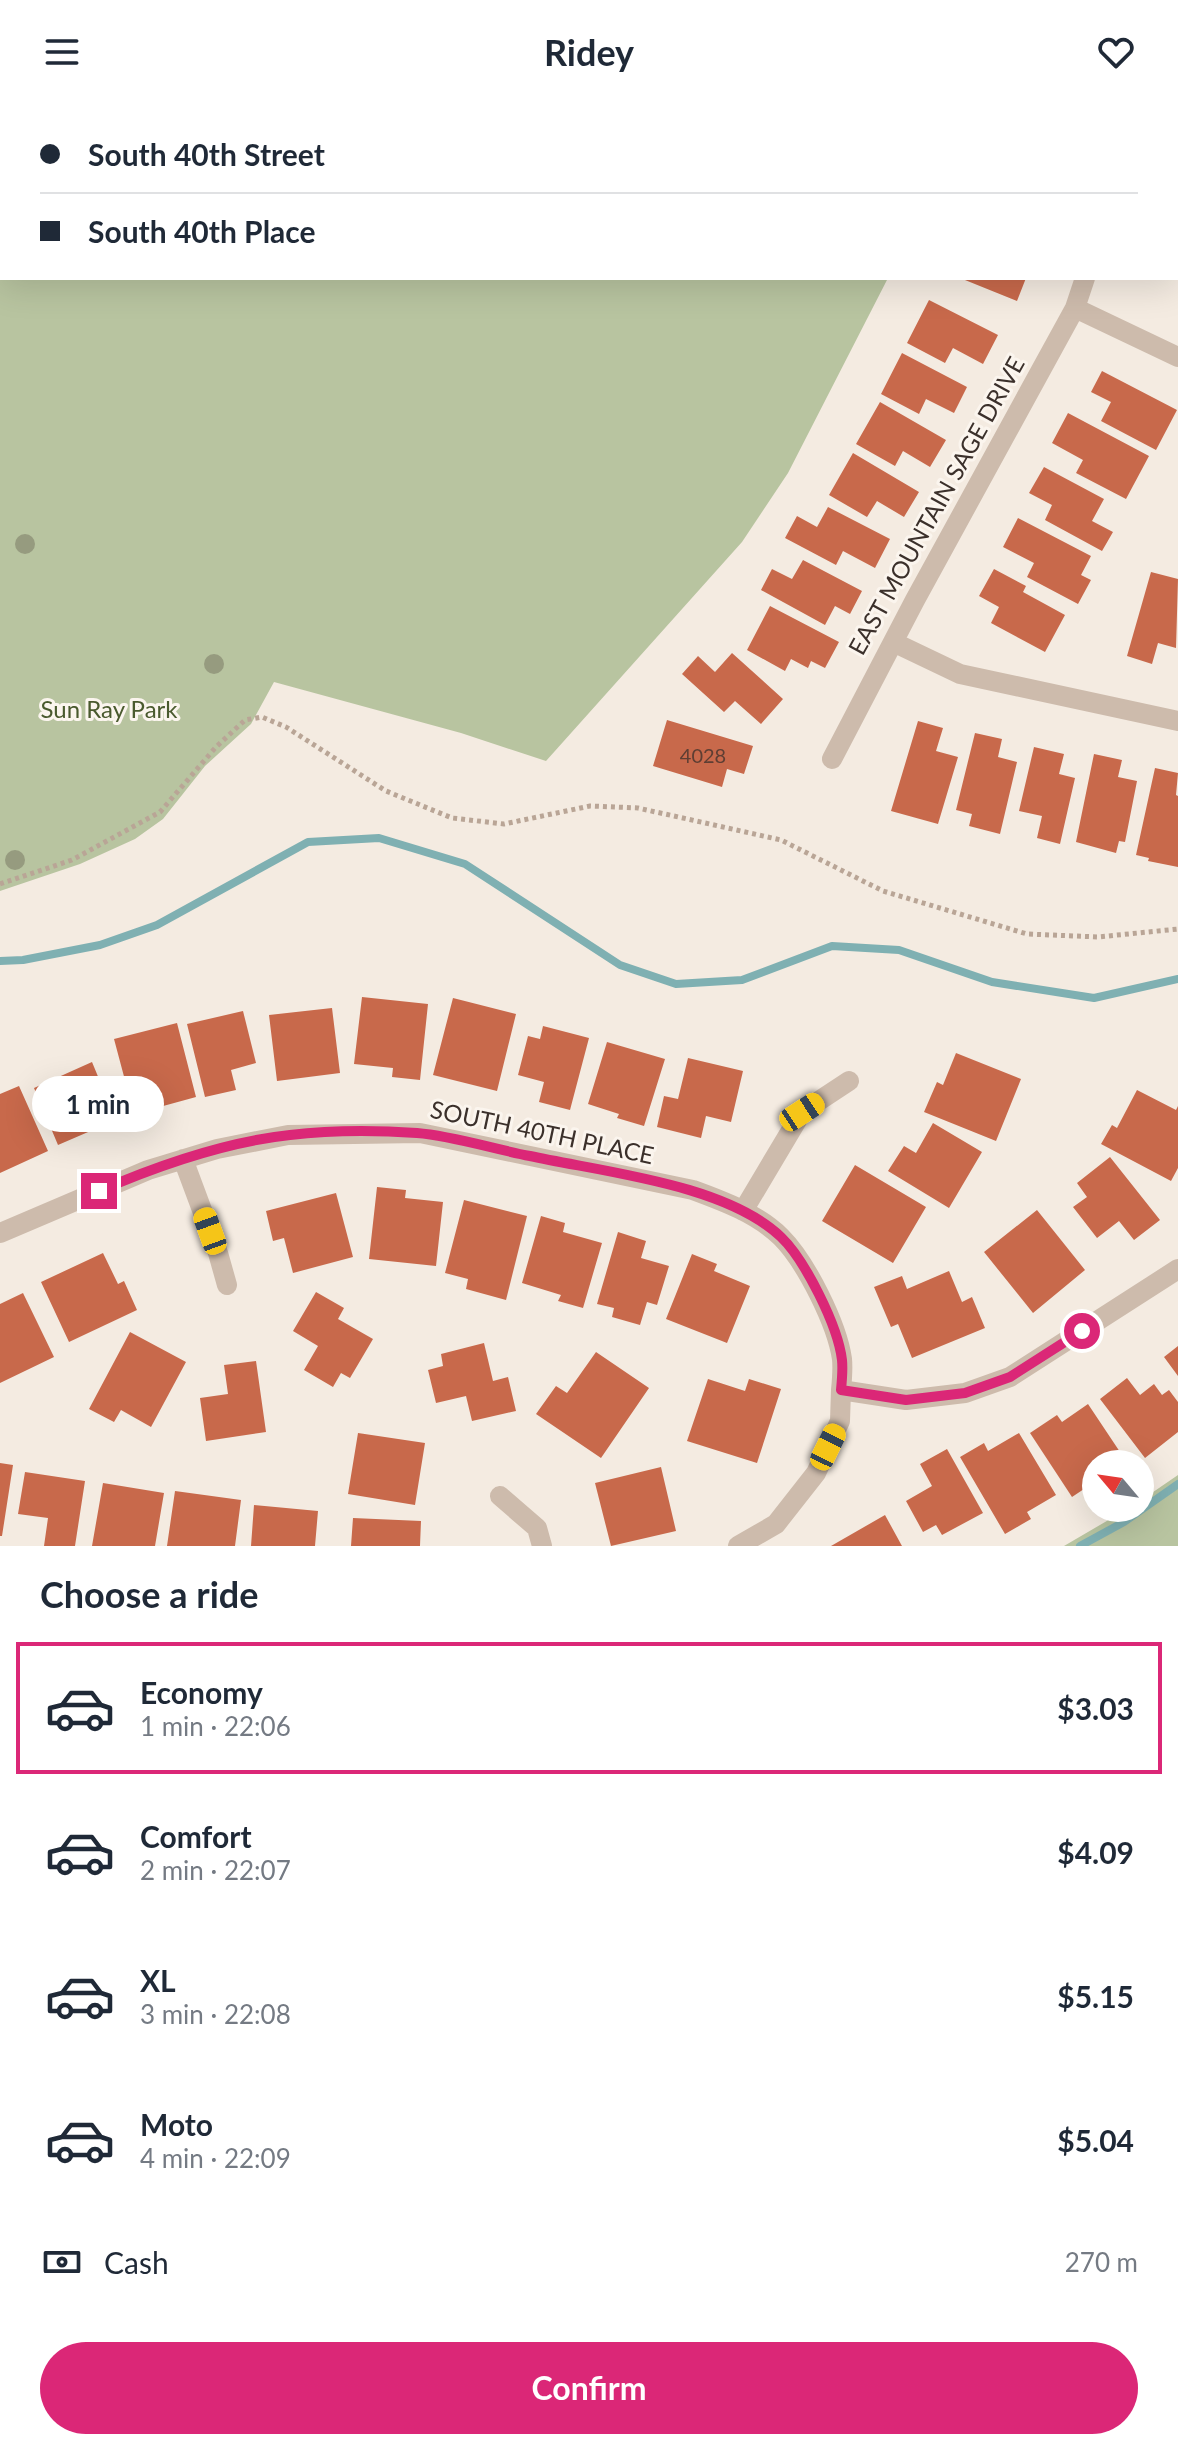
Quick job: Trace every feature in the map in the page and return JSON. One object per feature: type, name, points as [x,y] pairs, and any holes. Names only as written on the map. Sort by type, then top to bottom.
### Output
[{"type":"street","name":"EAST MOUNTAIN SAGE DRIVE","points":[[832,759],[1075,308],[1084,280]]},
{"type":"street","points":[[1075,308],[1178,357]]},
{"type":"street","points":[[893,642],[960,674],[1178,721]]},
{"type":"street","points":[[743,1211],[802,1112],[849,1081]]},
{"type":"street","name":"SOUTH 40TH PLACE","points":[[0,1233],[148,1170],[183,1159],[288,1135],[329,1132],[420,1133],[693,1190],[743,1211],[782,1237],[812,1281],[834,1327],[842,1361],[840,1421],[816,1473],[776,1524],[738,1546]]},
{"type":"street","points":[[183,1159],[227,1285]]},
{"type":"street","points":[[841,1390],[906,1400],[965,1393],[1010,1377],[1178,1269]]},
{"type":"street","points":[[500,1496],[537,1528],[542,1546]]},
{"type":"path","points":[[0,884],[72,860],[160,812],[216,747],[245,720],[262,717],[286,727],[386,791],[452,818],[504,824],[590,806],[638,808],[781,840],[883,891],[1027,934],[1098,937],[1178,929]]},
{"type":"green space","name":"Sun Ray Park","points":[[0,280],[887,280],[788,473],[742,542],[546,761],[461,733],[274,682],[251,724],[205,766],[163,819],[135,839],[80,864],[0,891]]},
{"type":"green space","points":[[1178,1475],[1178,1546],[1064,1546],[1105,1522],[1154,1522],[1154,1491]]},
{"type":"building","points":[[965,280],[1025,280],[1017,301]]},
{"type":"building","points":[[929,300],[998,335],[983,364],[953,348],[945,363],[907,343]]},
{"type":"building","points":[[902,353],[967,387],[954,413],[926,399],[919,414],[881,394]]},
{"type":"building","points":[[1102,371],[1177,410],[1156,450],[1101,421],[1111,402],[1091,392]]},
{"type":"building","points":[[880,402],[946,440],[930,467],[903,451],[895,466],[856,444]]},
{"type":"building","points":[[1068,413],[1149,456],[1126,499],[1076,473],[1083,460],[1052,443]]},
{"type":"building","points":[[853,453],[919,492],[904,517],[877,501],[867,517],[829,495]]},
{"type":"building","points":[[1044,467],[1104,499],[1092,521],[1113,532],[1102,551],[1045,520],[1052,505],[1029,493]]},
{"type":"building","points":[[828,507],[890,539],[875,568],[843,551],[836,565],[785,538],[797,516],[817,527]]},
{"type":"building","points":[[1018,518],[1091,556],[1081,575],[1091,580],[1078,604],[1027,577],[1034,563],[1003,547]]},
{"type":"building","points":[[803,560],[862,591],[850,614],[835,606],[825,625],[761,590],[772,569],[792,579]]},
{"type":"building","points":[[994,569],[1026,586],[1023,592],[1065,615],[1045,652],[991,623],[999,607],[979,596]]},
{"type":"building","points":[[1151,572],[1178,579],[1176,648],[1158,643],[1152,664],[1127,656]]},
{"type":"building","points":[[770,606],[839,642],[825,668],[811,661],[808,668],[791,659],[785,671],[747,650]]},
{"type":"building","points":[[732,653],[783,699],[761,724],[735,701],[724,712],[682,674],[698,656],[715,672]]},
{"type":"building","points":[[667,720],[753,746],[744,774],[727,769],[722,787],[653,766]]},
{"type":"building","points":[[918,721],[943,728],[936,751],[958,757],[938,824],[891,811]]},
{"type":"building","points":[[975,733],[1002,739],[998,757],[1017,762],[1000,834],[969,826],[972,814],[956,810]]},
{"type":"building","points":[[1034,747],[1064,754],[1059,774],[1075,778],[1060,844],[1037,838],[1042,816],[1019,811]]},
{"type":"building","points":[[1094,754],[1122,760],[1118,777],[1137,781],[1125,842],[1119,841],[1116,853],[1076,842]]},
{"type":"building","points":[[1155,768],[1178,773],[1178,867],[1148,861],[1149,858],[1136,855]]},
{"type":"building","points":[[362,997],[428,1004],[420,1080],[392,1077],[393,1068],[354,1064]]},
{"type":"building","points":[[453,998],[516,1014],[497,1091],[433,1075]]},
{"type":"building","points":[[332,1008],[340,1073],[277,1081],[269,1015]]},
{"type":"building","points":[[243,1011],[256,1063],[231,1070],[236,1090],[205,1097],[187,1024]]},
{"type":"building","points":[[177,1023],[196,1097],[134,1114],[114,1039]]},
{"type":"building","points":[[543,1026],[589,1038],[570,1110],[539,1102],[544,1082],[518,1075],[528,1036],[540,1039]]},
{"type":"building","points":[[607,1042],[665,1059],[644,1126],[617,1118],[619,1114],[588,1104]]},
{"type":"building","points":[[956,1053],[1021,1079],[996,1141],[924,1112],[937,1082],[943,1085]]},
{"type":"building","points":[[688,1058],[743,1071],[731,1122],[706,1116],[701,1138],[657,1127],[664,1096],[678,1099]]},
{"type":"building","points":[[92,1062],[116,1120],[58,1145],[34,1088]]},
{"type":"building","points":[[19,1086],[48,1151],[0,1173],[0,1094]]},
{"type":"building","points":[[1137,1090],[1176,1110],[1178,1106],[1178,1168],[1171,1181],[1101,1144],[1112,1125],[1117,1128]]},
{"type":"building","points":[[933,1123],[982,1152],[949,1208],[888,1171],[904,1146],[916,1153]]},
{"type":"building","points":[[1110,1157],[1160,1220],[1134,1240],[1119,1221],[1097,1238],[1073,1207],[1087,1197],[1077,1183]]},
{"type":"building","points":[[855,1165],[926,1207],[893,1263],[822,1221]]},
{"type":"building","points":[[377,1187],[406,1190],[405,1198],[443,1202],[436,1266],[369,1259]]},
{"type":"building","points":[[336,1193],[353,1257],[293,1273],[284,1238],[273,1241],[266,1211]]},
{"type":"building","points":[[464,1200],[527,1216],[506,1300],[466,1289],[468,1279],[445,1273]]},
{"type":"building","points":[[1037,1210],[1085,1270],[1033,1313],[984,1252]]},
{"type":"building","points":[[541,1216],[565,1223],[563,1232],[602,1243],[583,1308],[558,1301],[561,1295],[522,1283]]},
{"type":"building","points":[[618,1232],[646,1241],[641,1258],[669,1266],[657,1305],[647,1302],[640,1325],[612,1317],[614,1308],[597,1304]]},
{"type":"building","points":[[103,1253],[118,1284],[124,1281],[137,1310],[69,1342],[41,1282]]},
{"type":"building","points":[[692,1254],[717,1264],[714,1271],[750,1286],[727,1343],[666,1319]]},
{"type":"building","points":[[949,1271],[962,1302],[972,1297],[985,1328],[912,1358],[898,1324],[891,1327],[874,1287],[902,1276],[907,1289]]},
{"type":"building","points":[[316,1292],[344,1308],[338,1319],[373,1339],[350,1378],[341,1373],[333,1387],[304,1370],[318,1346],[293,1331]]},
{"type":"building","points":[[23,1293],[54,1357],[0,1383],[0,1304]]},
{"type":"building","points":[[130,1332],[186,1362],[151,1427],[121,1410],[114,1422],[89,1409]]},
{"type":"building","points":[[484,1343],[493,1381],[508,1377],[516,1411],[472,1421],[466,1396],[436,1403],[428,1370],[443,1366],[441,1354]]},
{"type":"building","points":[[1178,1346],[1178,1376],[1164,1357]]},
{"type":"building","points":[[596,1352],[649,1388],[601,1458],[536,1414],[556,1386],[567,1393]]},
{"type":"building","points":[[256,1361],[266,1432],[206,1441],[200,1398],[228,1394],[224,1365]]},
{"type":"building","points":[[1127,1378],[1140,1395],[1154,1384],[1162,1395],[1169,1390],[1178,1402],[1178,1432],[1154,1451],[1139,1450],[1100,1399]]},
{"type":"building","points":[[708,1379],[745,1391],[749,1379],[781,1389],[757,1463],[687,1441]]},
{"type":"building","points":[[1088,1404],[1119,1450],[1082,1450],[1082,1490],[1072,1497],[1030,1433],[1057,1415],[1062,1422]]},
{"type":"building","points":[[358,1433],[425,1443],[415,1505],[348,1494]]},
{"type":"building","points":[[1019,1433],[1056,1495],[1027,1512],[1031,1519],[1005,1534],[960,1457],[984,1443],[988,1451]]},
{"type":"building","points":[[947,1449],[983,1513],[942,1535],[936,1525],[923,1532],[906,1501],[932,1486],[920,1464]]},
{"type":"building","points":[[0,1463],[13,1465],[2,1536],[0,1536]]},
{"type":"building","points":[[661,1467],[676,1531],[611,1546],[595,1483]]},
{"type":"building","points":[[25,1472],[85,1481],[75,1546],[44,1546],[48,1518],[18,1514]]},
{"type":"building","points":[[103,1483],[164,1493],[155,1546],[92,1546]]},
{"type":"building","points":[[175,1491],[241,1500],[235,1546],[167,1546]]},
{"type":"building","points":[[254,1505],[318,1511],[315,1546],[251,1546]]},
{"type":"building","points":[[885,1515],[902,1546],[831,1546]]},
{"type":"building","points":[[353,1518],[421,1521],[420,1546],[351,1546]]},
{"type":"waterway","points":[[0,961],[23,960],[100,945],[157,925],[308,842],[379,838],[465,864],[620,965],[676,984],[742,980],[832,946],[899,950],[992,982],[1094,998],[1178,979]]},
{"type":"waterway","points":[[1080,1546],[1124,1522],[1178,1484]]},
{"type":"route","points":[[99,1191],[183,1159],[288,1135],[420,1133],[693,1190],[743,1211],[782,1237],[812,1281],[834,1327],[842,1361],[841,1390],[906,1400],[965,1393],[1010,1377],[1082,1331]]}]
